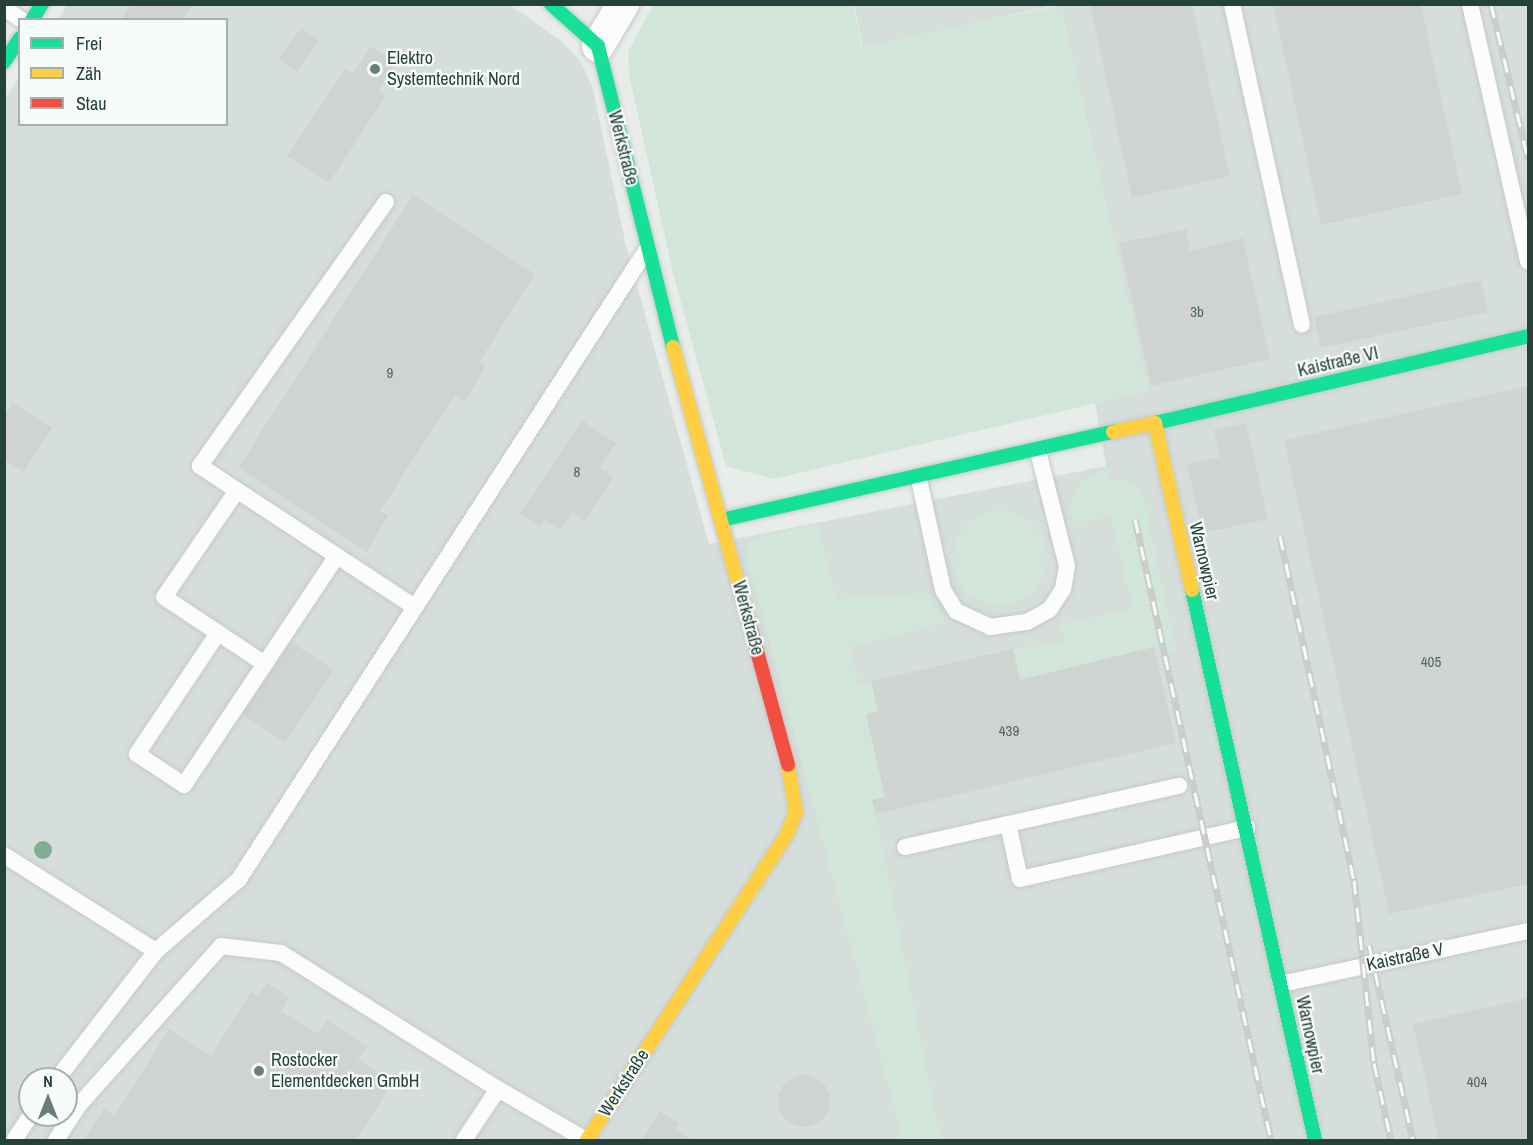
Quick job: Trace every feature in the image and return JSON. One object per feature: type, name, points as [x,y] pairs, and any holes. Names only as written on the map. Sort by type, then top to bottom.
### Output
[{"type":"street","points":[[33,18],[42,4]]},
{"type":"street","points":[[551,4],[598,46],[623,4]]},
{"type":"street","points":[[4,62],[18,41]]},
{"type":"street","name":"Werkstraße","points":[[587,1140],[786,836],[796,812],[794,788],[647,249],[598,46]]},
{"type":"street","name":"Kaistraße VI","points":[[1155,423],[1528,336]]},
{"type":"street","points":[[721,520],[919,479],[1155,423]]},
{"type":"street","name":"Warnowpier","points":[[1155,423],[1315,1140]]},
{"type":"lane","points":[[1232,4],[1302,324]]},
{"type":"lane","points":[[1470,4],[1528,262]]},
{"type":"lane","points":[[4,8],[19,18]]},
{"type":"lane","points":[[386,202],[200,466],[236,492],[415,607]]},
{"type":"lane","points":[[66,1067],[156,951],[239,879],[647,249]]},
{"type":"lane","points":[[919,479],[943,590],[956,611],[990,627],[1027,622],[1050,609],[1063,589],[1067,566],[1038,451]]},
{"type":"lane","points":[[236,492],[164,597],[266,664]]},
{"type":"lane","points":[[218,633],[137,754],[184,785],[337,556]]},
{"type":"lane","points":[[905,847],[1179,786]]},
{"type":"lane","points":[[1008,824],[1020,879],[1247,828]]},
{"type":"lane","points":[[4,855],[156,951]]},
{"type":"lane","name":"Kaistraße V","points":[[1281,984],[1528,931]]},
{"type":"lane","points":[[56,1140],[79,1105],[221,946],[281,953],[498,1089],[587,1140]]},
{"type":"lane","points":[[464,1140],[498,1089]]},
{"type":"lane","points":[[14,1140],[22,1127]]},
{"type":"shaded area","points":[[854,4],[1054,5],[863,49]]},
{"type":"shaded area","points":[[67,5],[510,5],[560,40],[580,60],[593,89],[626,246],[709,544],[1106,466],[1095,403],[1148,391],[1060,5],[1528,5],[1528,1140],[5,1140],[4,100],[18,79],[18,126],[228,126],[228,18],[59,18]]},
{"type":"green space","points":[[653,5],[853,5],[862,47],[1060,5],[1148,391],[773,479],[726,466],[673,273],[629,75],[628,52]]},
{"type":"green space","points":[[1107,466],[1111,480],[1126,480],[1141,490],[1176,651],[1154,647],[1020,680],[1013,649],[1066,643],[1061,625],[1133,608],[1111,516],[1077,523],[1068,510],[1081,482]]},
{"type":"green space","points":[[1000,511],[1018,515],[1033,525],[1043,540],[1047,558],[1043,576],[1033,591],[1018,601],[1000,605],[982,601],[967,591],[957,576],[953,558],[957,540],[967,525],[982,515]]},
{"type":"green space","points":[[817,524],[836,599],[927,593],[947,622],[850,647],[859,685],[871,681],[878,711],[866,715],[885,797],[873,800],[940,1140],[903,1140],[745,550],[757,538]]},
{"type":"building","points":[[131,4],[193,4],[184,18],[122,18]]},
{"type":"building","points":[[1090,4],[1192,4],[1230,176],[1132,198]]},
{"type":"building","points":[[1273,4],[1421,4],[1462,194],[1321,225]]},
{"type":"building","points":[[301,28],[319,40],[297,72],[279,59]]},
{"type":"building","points":[[371,46],[396,63],[378,91],[386,96],[329,183],[287,156],[345,69],[353,74]]},
{"type":"building","points":[[413,195],[535,274],[480,361],[486,365],[465,402],[455,395],[380,511],[388,516],[367,552],[238,468]]},
{"type":"building","points":[[1186,229],[1190,251],[1243,238],[1270,359],[1151,386],[1119,243]]},
{"type":"building","points":[[1481,280],[1488,312],[1321,348],[1314,317]]},
{"type":"building","points":[[1528,386],[1528,884],[1389,914],[1284,440]]},
{"type":"building","points":[[13,403],[52,428],[24,472],[4,460],[4,416]]},
{"type":"building","points":[[582,420],[616,443],[600,468],[614,477],[585,521],[572,512],[560,530],[544,520],[540,527],[520,514]]},
{"type":"building","points":[[1246,423],[1268,519],[1203,533],[1187,464],[1220,457],[1214,430]]},
{"type":"building","points":[[291,642],[334,670],[285,743],[242,714]]},
{"type":"building","points":[[1154,647],[1176,743],[876,814],[872,800],[885,797],[866,714],[878,711],[871,681],[1013,649],[1020,680]]},
{"type":"building","name":"Rostocker Elementdecken GmbH","points":[[267,983],[289,997],[281,1011],[318,1034],[327,1020],[367,1046],[358,1060],[393,1082],[356,1140],[84,1140],[104,1108],[115,1115],[169,1029],[211,1056],[251,992],[258,996]]},
{"type":"building","points":[[1528,998],[1528,1140],[1439,1140],[1413,1024]]},
{"type":"building","points":[[799,1075],[809,1075],[818,1079],[826,1087],[830,1101],[826,1115],[818,1123],[809,1127],[799,1127],[790,1123],[782,1115],[778,1106],[778,1096],[782,1087],[790,1079]]},
{"type":"building","points":[[660,1111],[679,1123],[675,1129],[693,1140],[641,1140]]},
{"type":"railway","points":[[1491,4],[1528,159]]},
{"type":"railway","points":[[1135,519],[1271,1140]]},
{"type":"railway","points":[[1280,536],[1354,880],[1374,1063],[1391,1140]]},
{"type":"railway","points":[[1369,945],[1413,1140]]},
{"type":"traffic: fast","points":[[33,18],[42,4]]},
{"type":"traffic: fast","points":[[551,4],[598,46],[673,347]]},
{"type":"traffic: fast","points":[[4,62],[18,41]]},
{"type":"traffic: fast","points":[[1155,423],[1528,336]]},
{"type":"traffic: fast","points":[[721,520],[1113,432]]},
{"type":"traffic: fast","points":[[1192,590],[1315,1140]]},
{"type":"traffic: slow","points":[[673,347],[749,622]]},
{"type":"traffic: slow","points":[[1113,432],[1155,423],[1192,590]]},
{"type":"traffic: slow","points":[[587,1140],[786,836],[796,812],[788,765]]},
{"type":"traffic: jam","points":[[749,622],[788,765]]},
{"type":"place","name":"Elektro Systemtechnik Nord","points":[[375,69]]},
{"type":"place","name":"Rostocker Elementdecken GmbH","points":[[259,1071]]}]
